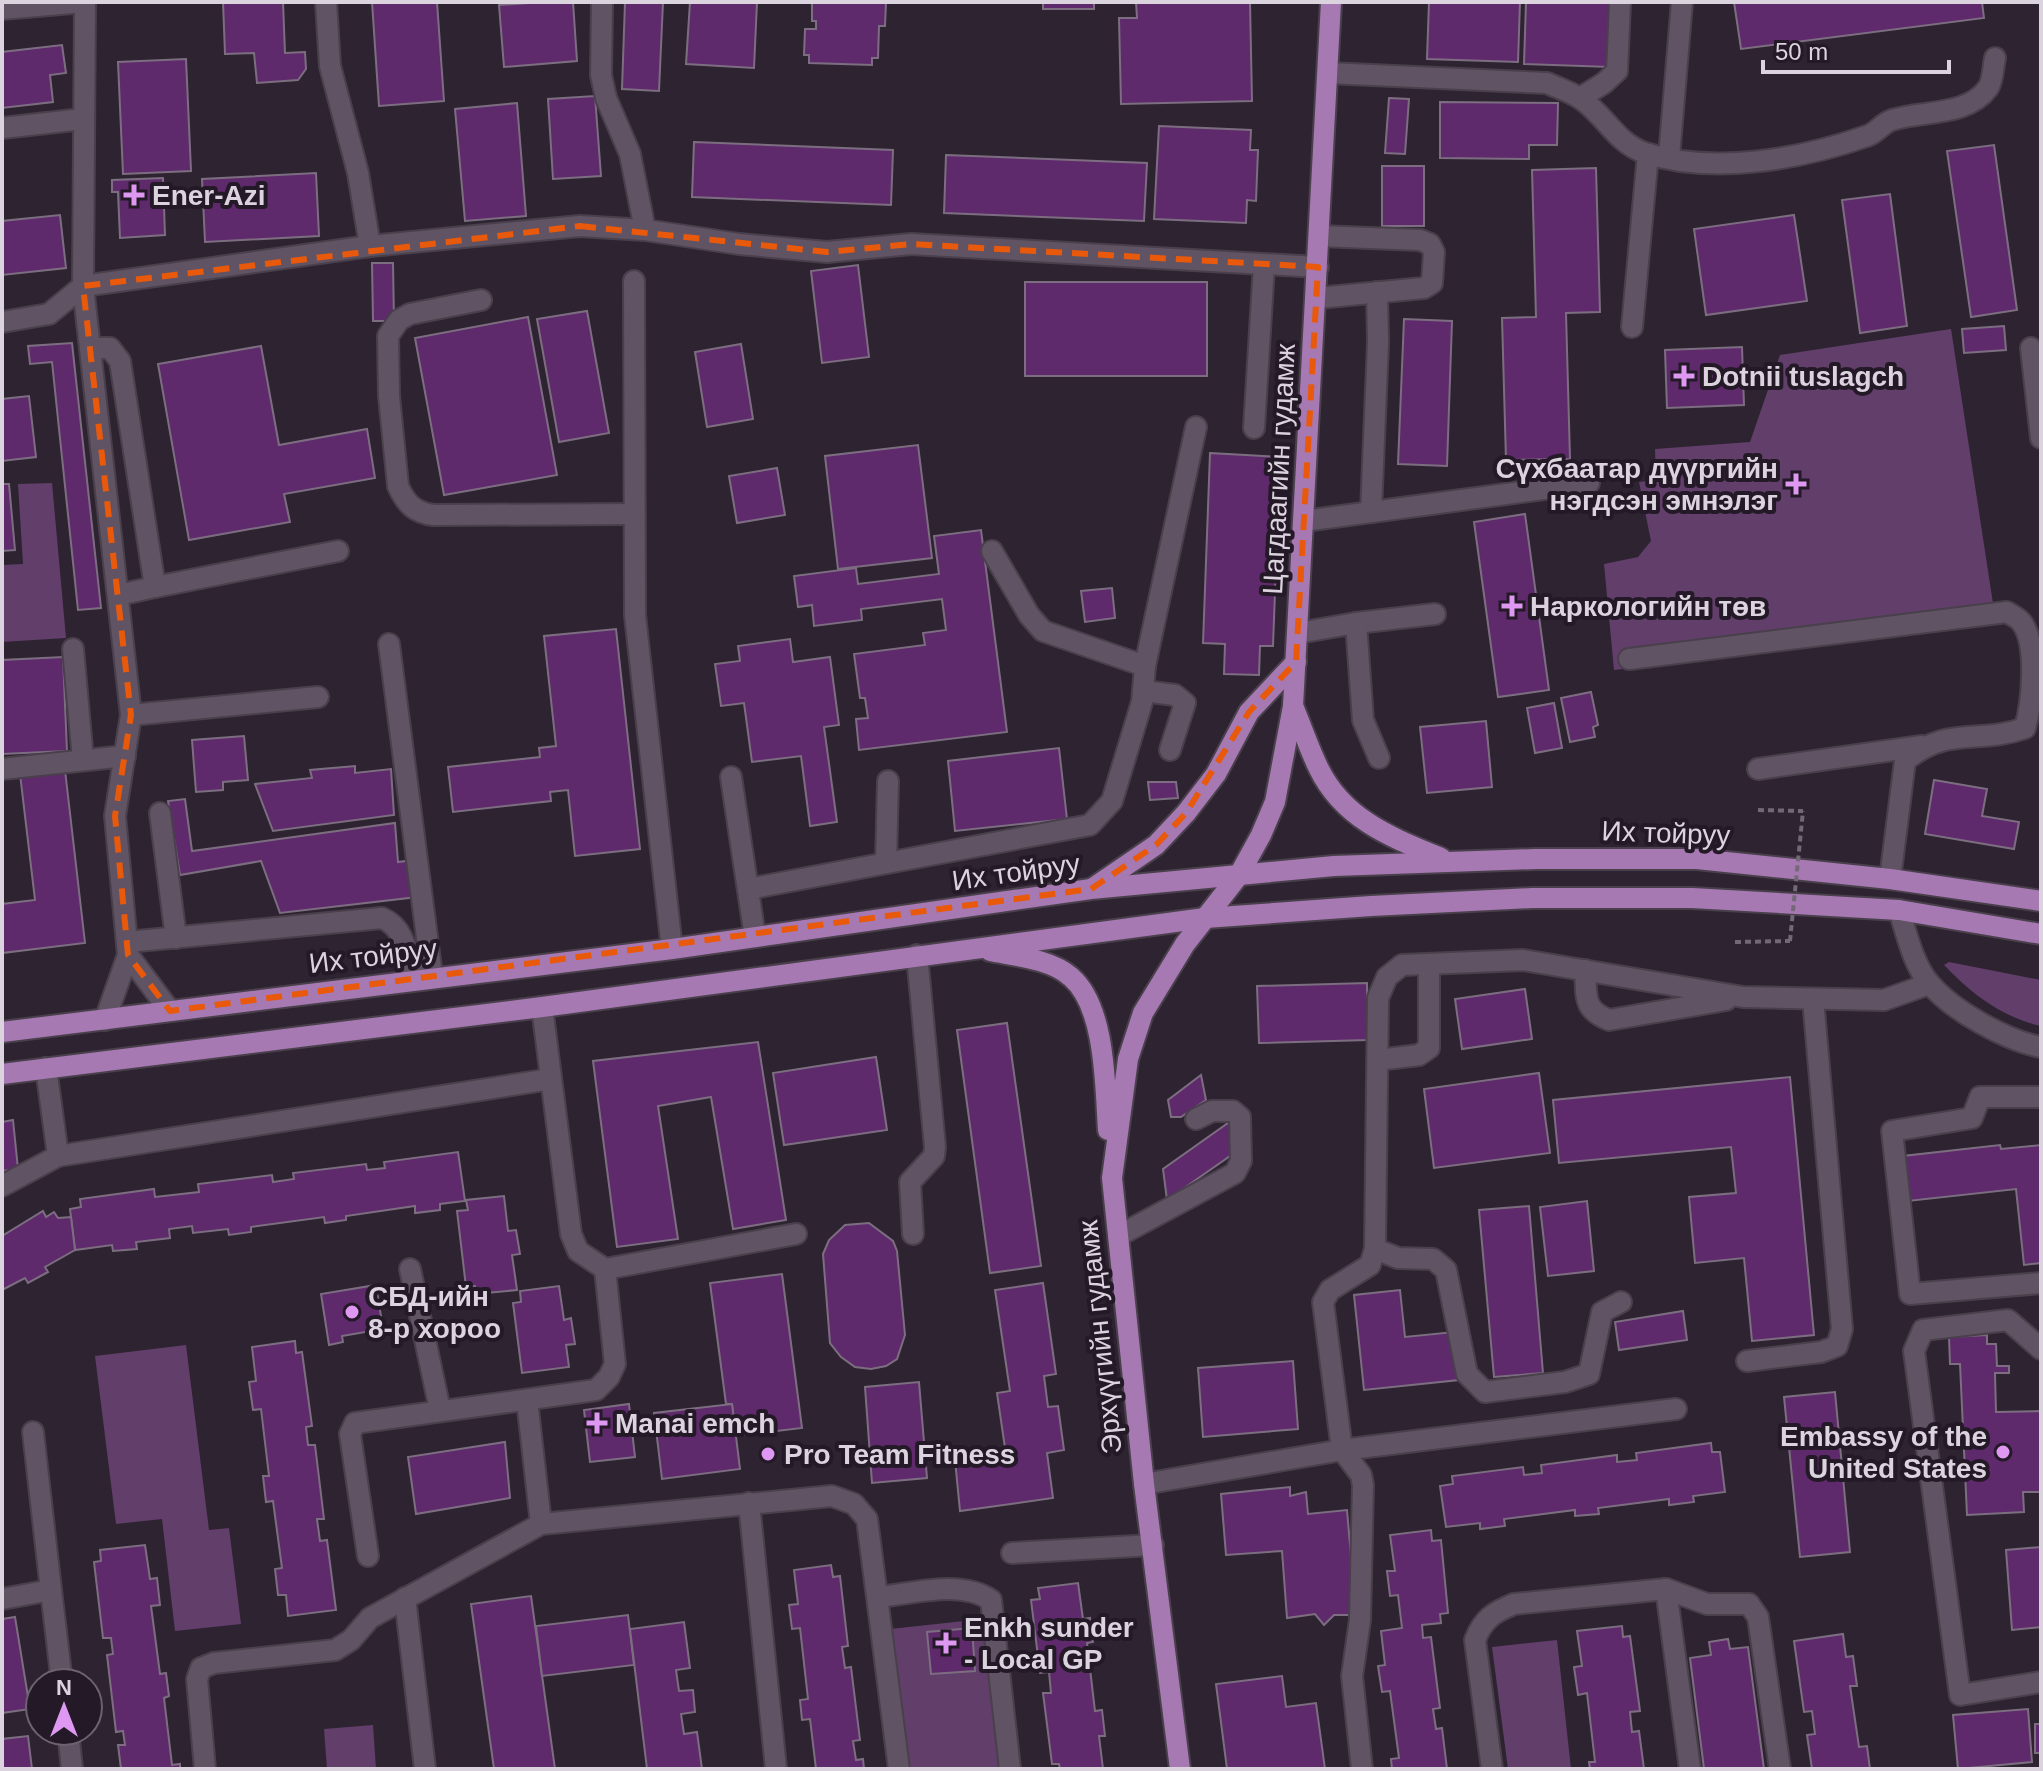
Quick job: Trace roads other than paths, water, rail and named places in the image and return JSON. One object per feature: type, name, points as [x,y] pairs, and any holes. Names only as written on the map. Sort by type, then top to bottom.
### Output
[{"type":"main road","name":"Цагдаагийн гудамж","points":[[1205,918],[1239,875],[1275,802],[1293,706],[1331,2]]},
{"type":"main road","points":[[1091,889],[1156,845],[1186,813],[1216,774],[1249,712],[1296,662]]},
{"type":"main road","points":[[1293,706],[1320,771],[1340,801],[1365,823],[1448,861]]},
{"type":"main road","name":"Их тойруу","points":[[2,1032],[423,977],[672,949],[1091,889],[1334,866],[1448,861],[1697,859],[1890,879],[2041,901]]},
{"type":"main road","points":[[2,1074],[542,1007],[1205,918],[1371,906],[1532,898],[1692,898],[1899,910],[2041,934]]},
{"type":"main road","name":"Эрхүүгийн гудамж","points":[[1180,1769],[1144,1484],[1112,1178],[1128,1059],[1143,1013],[1205,918]]},
{"type":"main road","points":[[975,947],[1044,963],[1070,976],[1084,992],[1096,1018],[1112,1178]]},
{"type":"street","points":[[2,9],[84,2],[83,286],[131,715],[115,816],[128,949],[105,1020]]},
{"type":"street","points":[[326,2],[330,66],[358,173],[370,246]]},
{"type":"street","points":[[602,2],[601,75],[606,98],[630,154],[645,230]]},
{"type":"street","points":[[1632,327],[1682,2]]},
{"type":"street","points":[[1580,98],[1617,71],[1620,3]]},
{"type":"street","points":[[1328,73],[1547,83],[1580,98],[1627,146],[1658,156],[1737,164],[1817,153],[1872,135],[1885,122],[1967,105],[1989,86],[1995,58]]},
{"type":"street","points":[[2,128],[83,119]]},
{"type":"street","points":[[2,322],[49,314],[83,286],[370,246],[580,226],[645,230],[739,244],[827,252],[911,244],[1318,267]]},
{"type":"street","points":[[1317,298],[1424,288],[1432,283],[1434,252],[1430,244],[1420,240],[1320,236]]},
{"type":"street","points":[[1254,428],[1264,265]]},
{"type":"street","points":[[634,281],[635,615],[672,949]]},
{"type":"street","points":[[1371,512],[1377,292]]},
{"type":"street","points":[[481,300],[410,314],[399,320],[388,336],[389,396],[398,486],[404,498],[421,514],[434,515],[633,514]]},
{"type":"street","points":[[90,348],[110,348],[120,361],[155,587]]},
{"type":"street","points":[[2031,348],[2041,438]]},
{"type":"street","points":[[748,889],[1090,825],[1112,801],[1142,702],[1145,666],[1196,427]]},
{"type":"street","points":[[1304,521],[1589,483]]},
{"type":"street","points":[[118,595],[338,551]]},
{"type":"street","points":[[992,551],[1029,615],[1043,631],[1145,666]]},
{"type":"street","points":[[1629,659],[2007,612],[2021,622],[2030,640],[2031,706],[2025,728],[2004,736],[1944,738],[1922,746],[1758,769]]},
{"type":"street","points":[[1298,633],[1435,614]]},
{"type":"street","points":[[1356,623],[1363,720],[1379,758]]},
{"type":"street","points":[[389,644],[423,977]]},
{"type":"street","points":[[73,649],[83,760]]},
{"type":"street","points":[[1143,691],[1175,695],[1185,703],[1170,750]]},
{"type":"street","points":[[131,715],[318,697]]},
{"type":"street","points":[[1890,879],[1905,761],[1922,746]]},
{"type":"street","points":[[2,769],[125,756]]},
{"type":"street","points":[[731,777],[755,937]]},
{"type":"street","points":[[886,863],[888,781]]},
{"type":"street","points":[[160,813],[176,938]]},
{"type":"street","points":[[1899,910],[1910,947],[1929,984],[1991,1030],[2026,1045],[2041,1047]]},
{"type":"street","points":[[128,949],[176,938],[382,918],[393,922],[400,931],[423,977]]},
{"type":"street","points":[[128,949],[170,1011]]},
{"type":"street","points":[[913,1234],[910,1182],[930,1161],[935,1147],[917,955]]},
{"type":"street","points":[[1362,1769],[1352,1676],[1360,1620],[1363,1485],[1361,1475],[1342,1450],[1323,1302],[1330,1290],[1370,1265],[1375,1249],[1378,998],[1387,977],[1402,965],[1523,960],[1743,997],[1884,1000],[1929,984]]},
{"type":"street","points":[[1378,1060],[1419,1055],[1429,1048],[1429,965]]},
{"type":"street","points":[[1585,970],[1587,1003],[1596,1014],[1609,1020],[1743,997]]},
{"type":"street","points":[[1747,1361],[1821,1352],[1837,1346],[1842,1329],[1813,999]]},
{"type":"street","points":[[542,1007],[571,1234],[578,1251],[605,1269],[796,1234]]},
{"type":"street","points":[[46,1068],[58,1156]]},
{"type":"street","points":[[2,1186],[58,1156],[551,1079]]},
{"type":"street","points":[[2041,1097],[1980,1097],[1972,1118],[1892,1131],[1910,1294],[2041,1283]]},
{"type":"street","points":[[1118,1236],[1235,1173],[1241,1161],[1240,1117],[1233,1111],[1212,1111],[1196,1119]]},
{"type":"street","points":[[1375,1249],[1398,1258],[1433,1259],[1446,1270],[1467,1374],[1485,1392],[1565,1382],[1589,1374],[1602,1312],[1621,1302]]},
{"type":"street","points":[[410,1269],[440,1410]]},
{"type":"street","points":[[368,1556],[350,1434],[355,1423],[596,1390],[609,1377],[615,1364],[605,1269]]},
{"type":"street","points":[[2041,1349],[2008,1320],[1923,1330],[1914,1351],[1960,1695],[2041,1682]]},
{"type":"street","points":[[527,1400],[541,1524]]},
{"type":"street","points":[[1144,1484],[1342,1450],[1676,1409]]},
{"type":"street","points":[[33,1432],[60,1667]]},
{"type":"street","points":[[205,1769],[197,1679],[201,1668],[214,1663],[335,1650],[351,1640],[370,1618],[541,1524],[832,1496],[854,1504],[867,1519],[899,1769]]},
{"type":"street","points":[[749,1503],[776,1769]]},
{"type":"street","points":[[1012,1553],[1153,1545]]},
{"type":"street","points":[[878,1597],[957,1589],[979,1592],[991,1600],[1010,1769]]},
{"type":"street","points":[[1492,1769],[1475,1640],[1481,1625],[1494,1612],[1514,1604],[1666,1589],[1707,1604],[1749,1604],[1758,1617],[1780,1769]]},
{"type":"street","points":[[1666,1589],[1690,1769]]},
{"type":"street","points":[[2,1599],[51,1590]]},
{"type":"street","points":[[405,1598],[425,1769]]},
{"type":"street","points":[[70,1747],[72,1769]]},
{"type":"place","name":"Ener-Azi","points":[[134,195]]},
{"type":"place","name":"Dotnii tuslagch","points":[[1684,376]]},
{"type":"place","name":"Сүхбаатар дүүргийн нэгдсэн эмнэлэг","points":[[1796,484]]},
{"type":"place","name":"Наркологийн төв","points":[[1512,606]]},
{"type":"place","name":"СБД-ийн 8-р хороо","points":[[352,1312]]},
{"type":"place","name":"Manai emch","points":[[597,1423]]},
{"type":"place","name":"Embassy of the United States","points":[[2003,1452]]},
{"type":"place","name":"Pro Team Fitness","points":[[768,1454]]},
{"type":"place","name":"Enkh sunder - Local GP","points":[[946,1643]]}]
